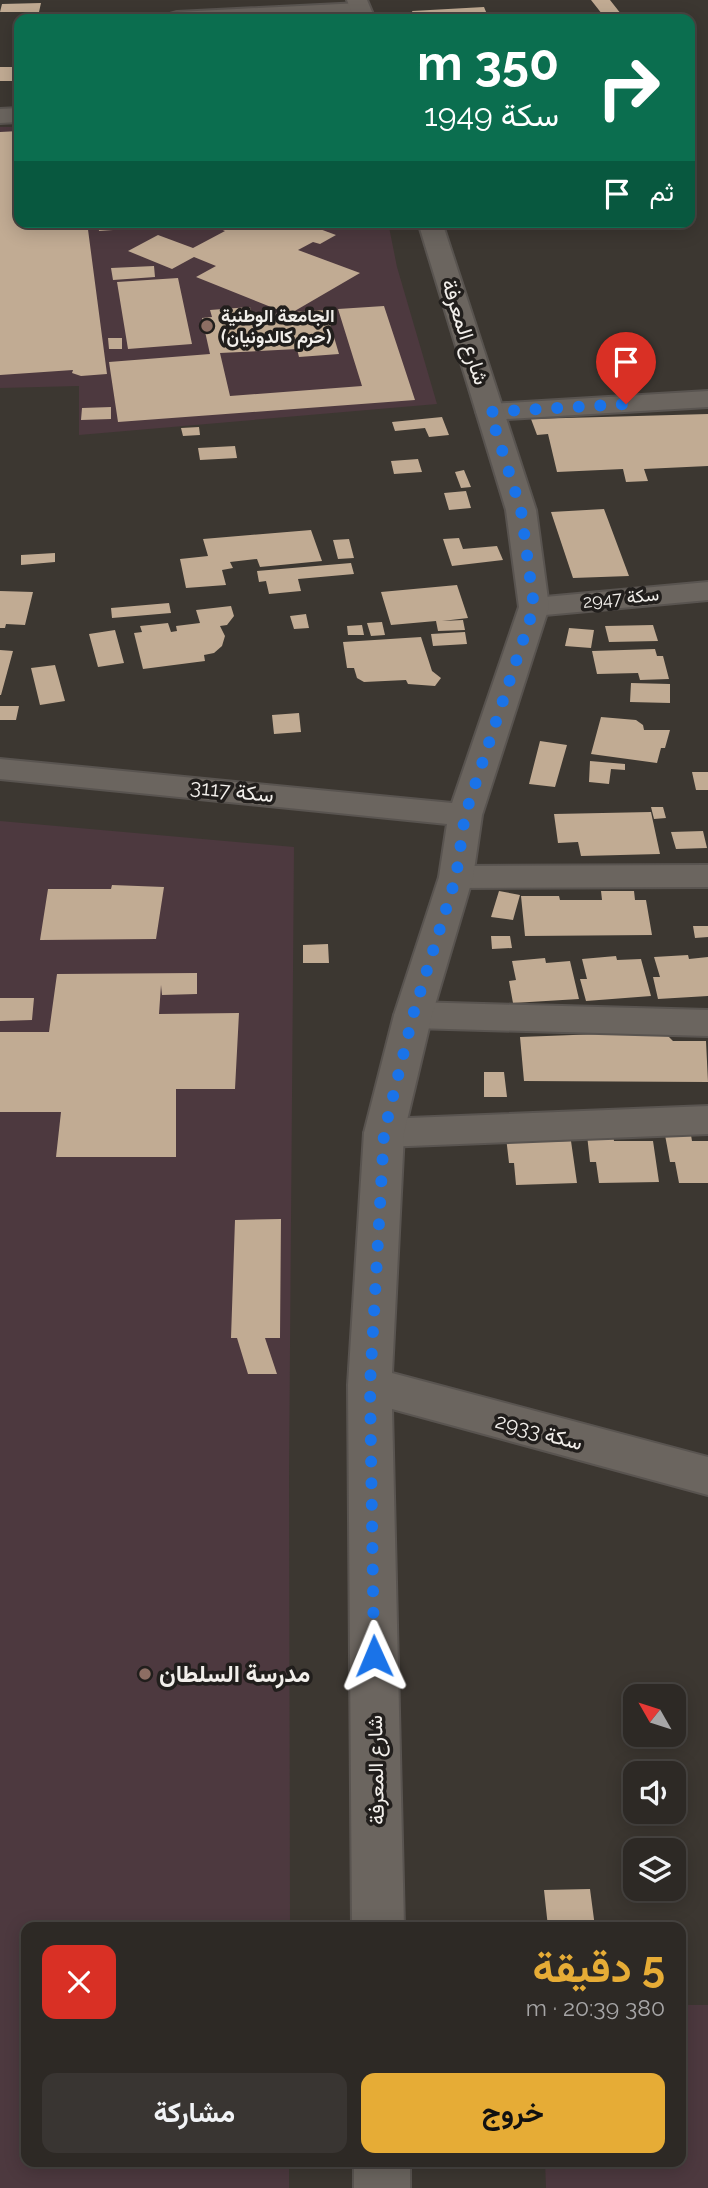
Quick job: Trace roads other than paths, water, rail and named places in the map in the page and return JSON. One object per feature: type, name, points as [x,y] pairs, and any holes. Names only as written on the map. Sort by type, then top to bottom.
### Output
[{"type":"street","points":[[176,12],[360,9]]},
{"type":"street","name":"شارع المعرفة","points":[[378,1922],[370,1385],[384,1133],[413,1015],[456,877],[465,815],[534,607],[521,510],[432,228]]},
{"type":"street","points":[[490,412],[708,399]]},
{"type":"street","name":"سكة 2947","points":[[534,607],[708,591]]},
{"type":"street","name":"سكة 3117","points":[[0,769],[465,815]]},
{"type":"street","points":[[456,877],[708,876]]},
{"type":"street","points":[[413,1015],[708,1023]]},
{"type":"street","points":[[384,1133],[708,1120]]},
{"type":"street","name":"سكة 2933","points":[[370,1385],[708,1476]]},
{"type":"street","points":[[382,2167],[382,2188]]},
{"type":"place","name":"الجامعة الوطنية (حرم كالدونيان)","points":[[207,326]]},
{"type":"place","name":"مدرسة السلطان","points":[[145,1674]]}]
